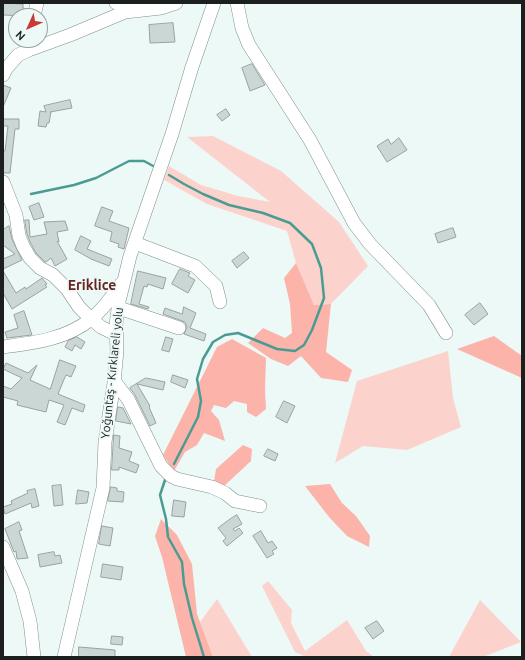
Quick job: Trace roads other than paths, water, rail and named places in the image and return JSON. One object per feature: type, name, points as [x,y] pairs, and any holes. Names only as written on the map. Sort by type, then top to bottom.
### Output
[{"type":"street","points":[[116,3],[135,10]]},
{"type":"street","points":[[18,55],[125,12],[161,8],[176,3]]},
{"type":"street","name":"Yoğuntaş - Kırklareli yolu","points":[[64,657],[103,488],[105,443],[114,381],[119,308],[124,281],[135,243],[214,3]]},
{"type":"street","points":[[237,3],[242,28],[249,45],[310,140],[354,223],[370,244],[429,305],[446,333]]},
{"type":"street","points":[[3,75],[6,69],[24,48]]},
{"type":"street","points":[[3,182],[16,215],[19,236],[30,258],[40,268],[53,275],[67,289],[79,307],[91,319],[101,327],[117,336]]},
{"type":"street","points":[[135,243],[195,266],[216,286],[220,302]]},
{"type":"street","points":[[3,347],[42,340],[76,329],[91,319],[104,307],[124,281]]},
{"type":"street","points":[[119,308],[179,328]]},
{"type":"street","points":[[114,381],[128,400],[161,466],[171,476],[177,479],[212,487],[225,493],[235,501],[260,506]]},
{"type":"street","points":[[3,547],[22,591],[30,621],[34,657]]},
{"type":"waterway","points":[[31,194],[74,185],[96,178],[129,161],[144,161],[155,167]]},
{"type":"waterway","points":[[169,175],[203,194],[229,205],[263,213],[290,223],[312,244],[321,268],[324,298],[312,330],[304,345],[295,351],[277,349],[238,333],[225,335],[213,342],[203,359],[197,379],[201,401],[198,417],[174,464]]},
{"type":"waterway","points":[[165,480],[160,495],[166,519],[168,537],[182,562],[184,584],[192,618],[204,657]]},
{"type":"district","name":"Eriklice","points":[[92,285]]}]
